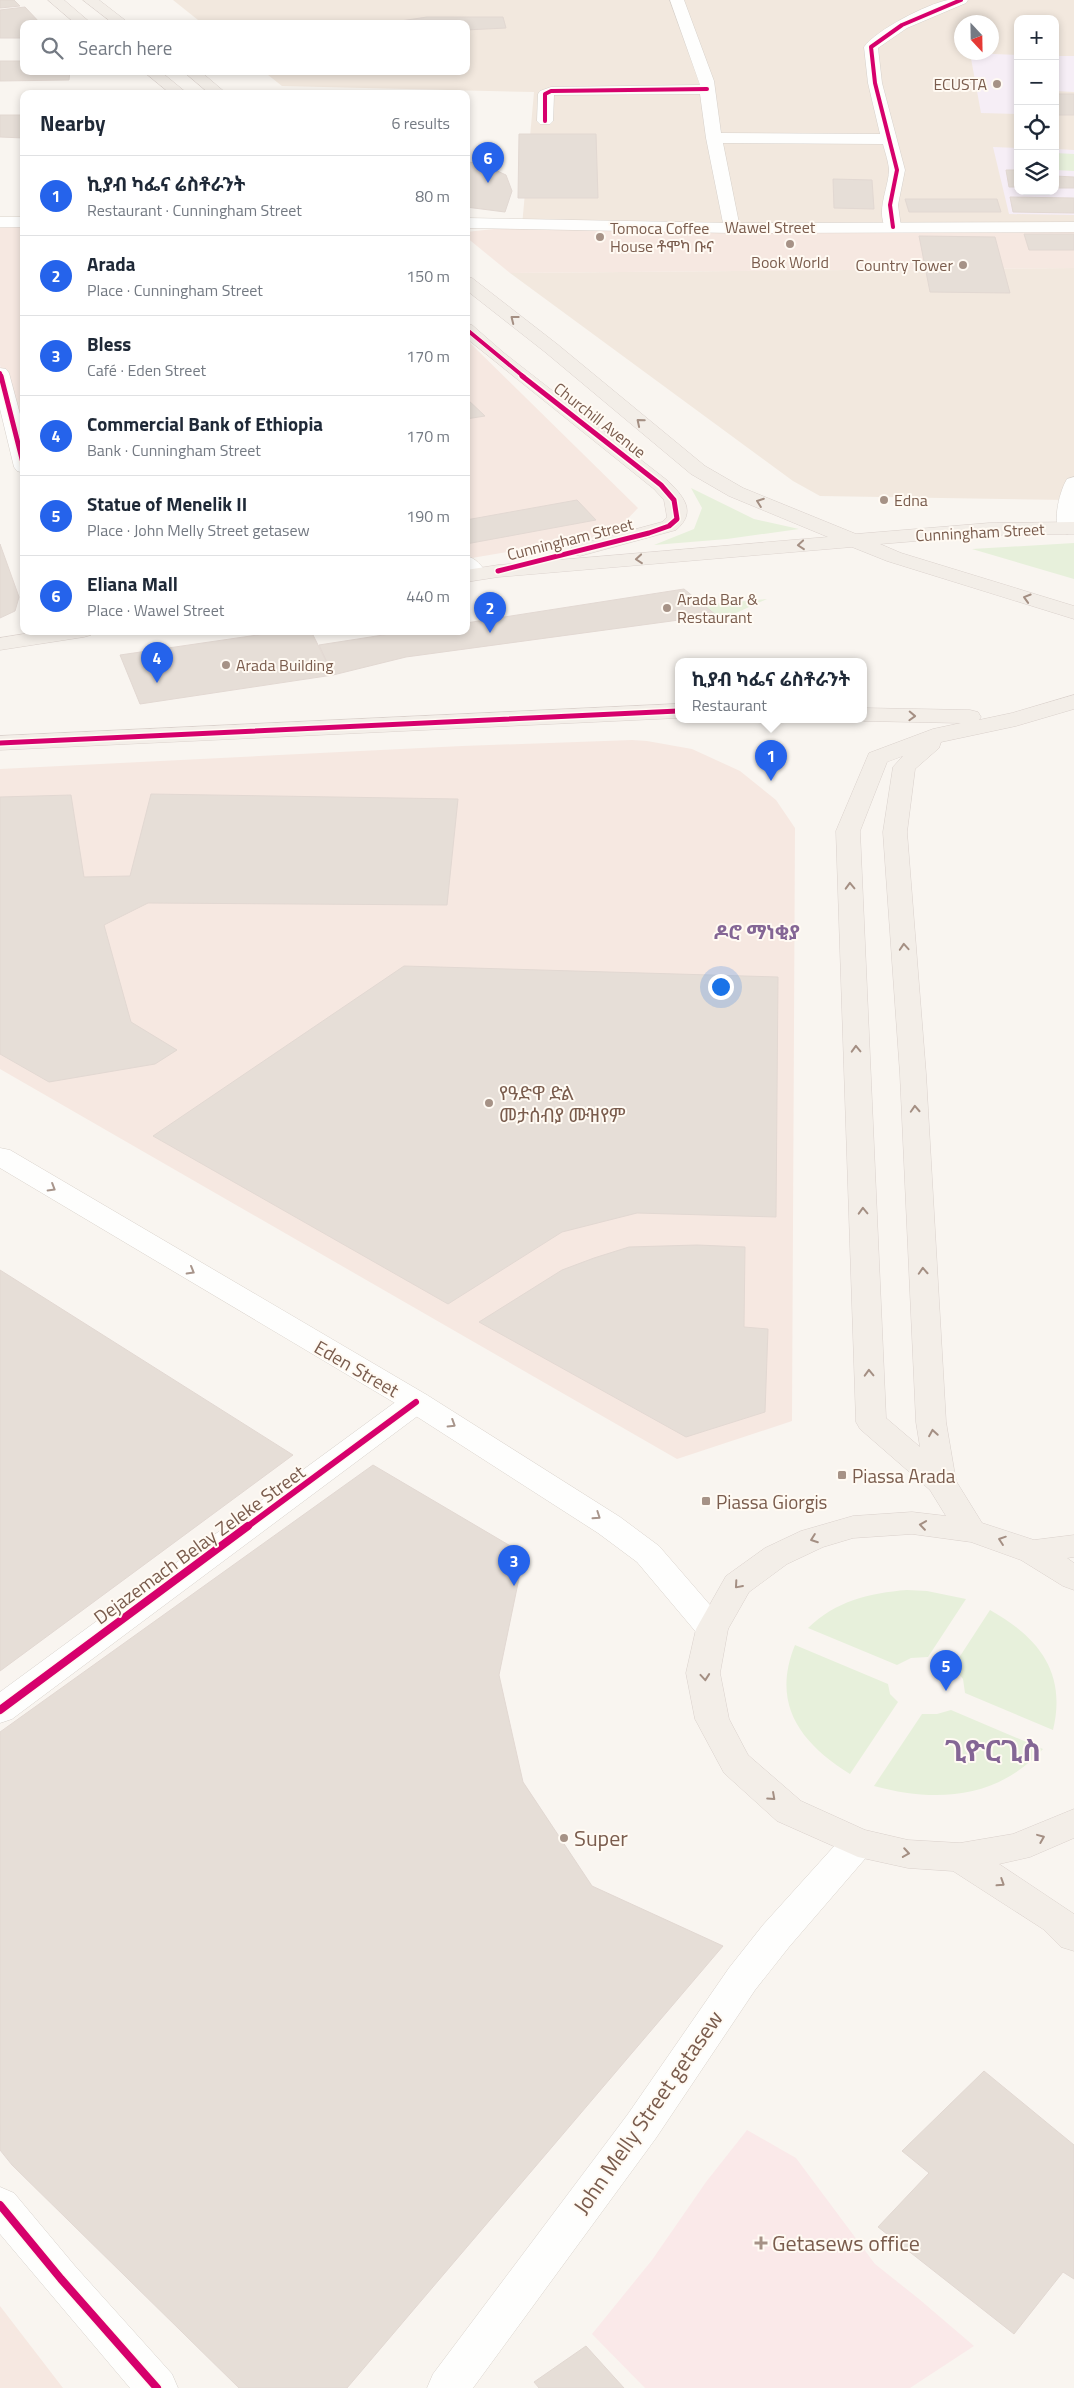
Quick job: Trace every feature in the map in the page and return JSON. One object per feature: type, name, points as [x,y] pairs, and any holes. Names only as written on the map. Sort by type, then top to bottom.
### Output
[{"type":"main road","points":[[55,0],[79,20]]},
{"type":"main road","points":[[90,0],[118,20]]},
{"type":"main road","points":[[155,75],[176,90]]},
{"type":"main road","points":[[195,75],[215,90]]},
{"type":"main road","name":"Churchill Avenue","points":[[470,285],[551,348],[698,470],[751,499],[894,557],[1074,612]]},
{"type":"main road","name":"Churchill Avenue","points":[[470,332],[498,357],[634,463],[672,497],[678,508],[677,519],[669,526],[649,533]]},
{"type":"main road","name":"Cunningham Street","points":[[470,570],[498,571],[989,529],[1071,528]]},
{"type":"main road","name":"Cunningham Street","points":[[498,571],[649,533]]},
{"type":"main road","points":[[0,644],[54,635]]},
{"type":"main road","points":[[971,1531],[941,1482],[871,1422],[848,831],[877,758],[941,734],[1016,720],[1074,702]]},
{"type":"main road","points":[[0,743],[131,735],[675,711]]},
{"type":"main road","points":[[867,714],[1074,724]]},
{"type":"main road","points":[[941,734],[904,767],[895,832],[914,1084],[931,1422],[941,1482]]},
{"type":"main road","points":[[1074,1578],[1032,1552],[1002,1540],[971,1531],[912,1523],[853,1528],[812,1539],[776,1556],[737,1584],[712,1630],[703,1674],[712,1720],[736,1764],[788,1811],[858,1843],[908,1854],[960,1857],[1018,1847],[1074,1823]]},
{"type":"main road","points":[[1032,1552],[1074,1546]]},
{"type":"main road","points":[[960,1857],[1056,1919],[1074,1936]]},
{"type":"street","points":[[677,0],[708,81],[706,89],[732,228]]},
{"type":"street","points":[[893,227],[890,205],[897,170],[875,83],[871,47],[883,36],[903,24],[961,0]]},
{"type":"street","points":[[545,121],[546,94],[551,91],[706,89]]},
{"type":"street","points":[[714,138],[889,139]]},
{"type":"street","points":[[0,222],[20,222]]},
{"type":"street","name":"Wawel Street","points":[[470,223],[732,228],[1074,227]]},
{"type":"street","points":[[0,373],[20,451]]},
{"type":"street","points":[[1071,528],[1068,500],[1074,483]]},
{"type":"street","name":"Eden Street","points":[[0,1156],[188,1270],[416,1402],[556,1489],[648,1554],[712,1630]]},
{"type":"street","name":"Dejazemach Belay Zeleke Street","points":[[0,1710],[416,1402]]},
{"type":"street","name":"John Melly Street getasew","points":[[448,2388],[642,2126],[742,1979],[776,1936],[858,1843]]},
{"type":"street","points":[[0,2205],[61,2280],[157,2388]]},
{"type":"shaded area","points":[[173,0],[1074,0],[1074,225],[522,226],[534,92],[282,86],[268,75],[470,75],[470,20],[198,20]]},
{"type":"shaded area","name":"ECUSTA","points":[[999,54],[1014,55],[1014,114],[981,113],[971,60],[999,60]]},
{"type":"shaded area","points":[[1059,56],[1074,56],[1074,92],[1059,91]]},
{"type":"shaded area","points":[[993,147],[1014,148],[1014,195],[1059,195],[1059,149],[1074,150],[1074,215],[1009,214]]},
{"type":"shaded area","points":[[1074,225],[1074,268],[510,273],[470,240],[470,232],[522,226]]},
{"type":"shaded area","points":[[20,227],[20,448],[0,365],[0,228]]},
{"type":"shaded area","points":[[1074,268],[1074,483],[1068,500],[820,496],[793,481],[510,273]]},
{"type":"shaded area","points":[[470,343],[638,508],[613,534],[470,558]]},
{"type":"shaded area","points":[[632,740],[692,749],[740,771],[776,800],[795,828],[792,1421],[677,1459],[0,1069],[0,769],[462,746]]},
{"type":"shaded area","name":"Getasews office","points":[[747,2130],[796,2158],[875,2264],[974,2346],[910,2388],[645,2388],[592,2334],[652,2260],[706,2182]]},
{"type":"shaded area","points":[[0,2306],[63,2388],[0,2388]]},
{"type":"green space","points":[[1059,153],[1074,154],[1074,171],[1059,170]]},
{"type":"green space","points":[[691,488],[754,519],[799,529],[727,539],[654,545],[694,529],[702,508]]},
{"type":"green space","points":[[1074,543],[1074,579],[972,549]]},
{"type":"green space","points":[[767,599],[725,618],[716,615],[704,605]]},
{"type":"green space","points":[[907,1590],[927,1591],[966,1599],[928,1657],[911,1658],[897,1665],[808,1628],[830,1611],[854,1600],[879,1593]]},
{"type":"green space","points":[[990,1610],[1022,1632],[1045,1658],[1052,1674],[1056,1691],[1053,1730],[965,1693],[963,1679],[953,1667]]},
{"type":"green space","points":[[795,1645],[888,1684],[890,1694],[898,1702],[850,1774],[817,1749],[804,1735],[795,1720],[789,1704],[786,1686],[788,1666]]},
{"type":"green space","points":[[951,1710],[1043,1749],[1025,1766],[1006,1778],[986,1787],[965,1793],[921,1794],[874,1786],[922,1714],[937,1714]]},
{"type":"building","points":[[0,0],[14,0],[20,6],[0,8]]},
{"type":"building","points":[[25,7],[37,20],[20,20],[20,38],[0,38],[0,10]]},
{"type":"building","points":[[427,17],[503,17],[506,28],[470,30],[470,20],[407,20]]},
{"type":"building","points":[[0,61],[20,61],[20,75],[70,75],[69,80],[0,81]]},
{"type":"building","points":[[1059,94],[1074,94],[1074,115],[1059,115]]},
{"type":"building","points":[[0,115],[20,115],[20,138],[0,137]]},
{"type":"building","points":[[519,134],[596,134],[598,198],[518,198]]},
{"type":"building","points":[[470,162],[480,163],[506,175],[512,191],[505,212],[470,208]]},
{"type":"building","points":[[1006,170],[1014,170],[1014,187],[1009,187]]},
{"type":"building","points":[[1059,176],[1074,177],[1074,188],[1059,188]]},
{"type":"building","points":[[833,179],[872,180],[874,209],[834,208]]},
{"type":"building","points":[[1010,197],[1074,198],[1074,213],[1013,212]]},
{"type":"building","points":[[905,199],[997,199],[1001,212],[909,212]]},
{"type":"building","points":[[1024,234],[1074,234],[1074,250],[1029,250]]},
{"type":"building","name":"Country Tower","points":[[919,236],[995,237],[1010,293],[930,292]]},
{"type":"building","points":[[470,402],[485,416],[470,418]]},
{"type":"building","points":[[577,500],[596,520],[470,543],[470,519]]},
{"type":"building","points":[[0,544],[19,597],[15,611],[0,618]]},
{"type":"building","points":[[684,589],[716,615],[406,657],[333,675],[319,645],[383,635],[470,635],[470,622]]},
{"type":"building","name":"Arada Building","points":[[258,635],[313,635],[333,675],[140,704],[120,655]]},
{"type":"building","points":[[151,794],[458,799],[447,905],[148,903],[104,925],[131,1022],[177,1050],[155,1064],[49,1082],[0,1054],[0,797],[71,795],[84,877],[130,876]]},
{"type":"building","name":"የዓድዋ ድል መታሰብያ ሙዝየም","points":[[404,966],[778,977],[776,1217],[637,1213],[562,1232],[448,1304],[153,1136]]},
{"type":"building","points":[[697,1245],[745,1247],[744,1327],[768,1329],[765,1412],[686,1437],[479,1322],[562,1270],[594,1258],[629,1247]]},
{"type":"building","points":[[0,1270],[293,1455],[0,1671]]},
{"type":"building","points":[[373,1465],[524,1554],[499,1675],[523,1782],[592,1886],[723,1946],[347,2388],[239,2388],[12,2165],[0,2150],[0,1732]]},
{"type":"building","points":[[984,2071],[1074,2145],[1074,2279],[1063,2272],[1014,2334],[878,2227],[929,2173],[902,2151]]},
{"type":"building","points":[[586,2346],[624,2388],[539,2388],[534,2382]]},
{"type":"cycle path","points":[[893,227],[890,205],[897,170],[875,83],[871,47],[902,25],[961,0]]},
{"type":"cycle path","points":[[545,121],[545,94],[551,91],[707,89]]},
{"type":"cycle path","points":[[470,332],[498,357],[661,485],[671,496],[677,508],[677,519],[669,526],[649,533],[498,571]]},
{"type":"cycle path","points":[[0,373],[20,451]]},
{"type":"cycle path","points":[[0,743],[675,711]]},
{"type":"cycle path","points":[[0,1710],[416,1402]]},
{"type":"cycle path","points":[[0,2205],[61,2279],[157,2388]]},
{"type":"place","name":"ECUSTA","points":[[997,84]]},
{"type":"place","name":"Eliana Mall","points":[[488,183]]},
{"type":"place","name":"Tomoca Coffee House ቶሞካ ቡና","points":[[600,237]]},
{"type":"place","name":"Book World","points":[[790,244]]},
{"type":"place","name":"Country Tower","points":[[963,265]]},
{"type":"place","name":"Edna","points":[[884,500]]},
{"type":"place","name":"Arada Bar & Restaurant","points":[[667,608]]},
{"type":"place","name":"Arada","points":[[490,633]]},
{"type":"place","name":"Arada Building","points":[[226,665]]},
{"type":"place","name":"Commercial Bank of Ethiopia","points":[[157,683]]},
{"type":"place","name":"ኪያብ ካፌና ሬስቶራንት","points":[[771,781]]},
{"type":"place","name":"የዓድዋ ድል መታሰብያ ሙዝየም","points":[[489,1103]]},
{"type":"place","name":"Piassa Arada","points":[[842,1475]]},
{"type":"place","name":"Piassa Giorgis","points":[[706,1501]]},
{"type":"place","name":"Bless","points":[[514,1586]]},
{"type":"place","name":"Statue of Menelik II","points":[[946,1691]]},
{"type":"place","name":"Super","points":[[564,1838]]},
{"type":"place","name":"Getasews office","points":[[761,2243]]},
{"type":"district","name":"ዶሮ ማነቂያ","points":[[757,931]]},
{"type":"district","name":"ጊዮርጊስ","points":[[993,1750]]}]
